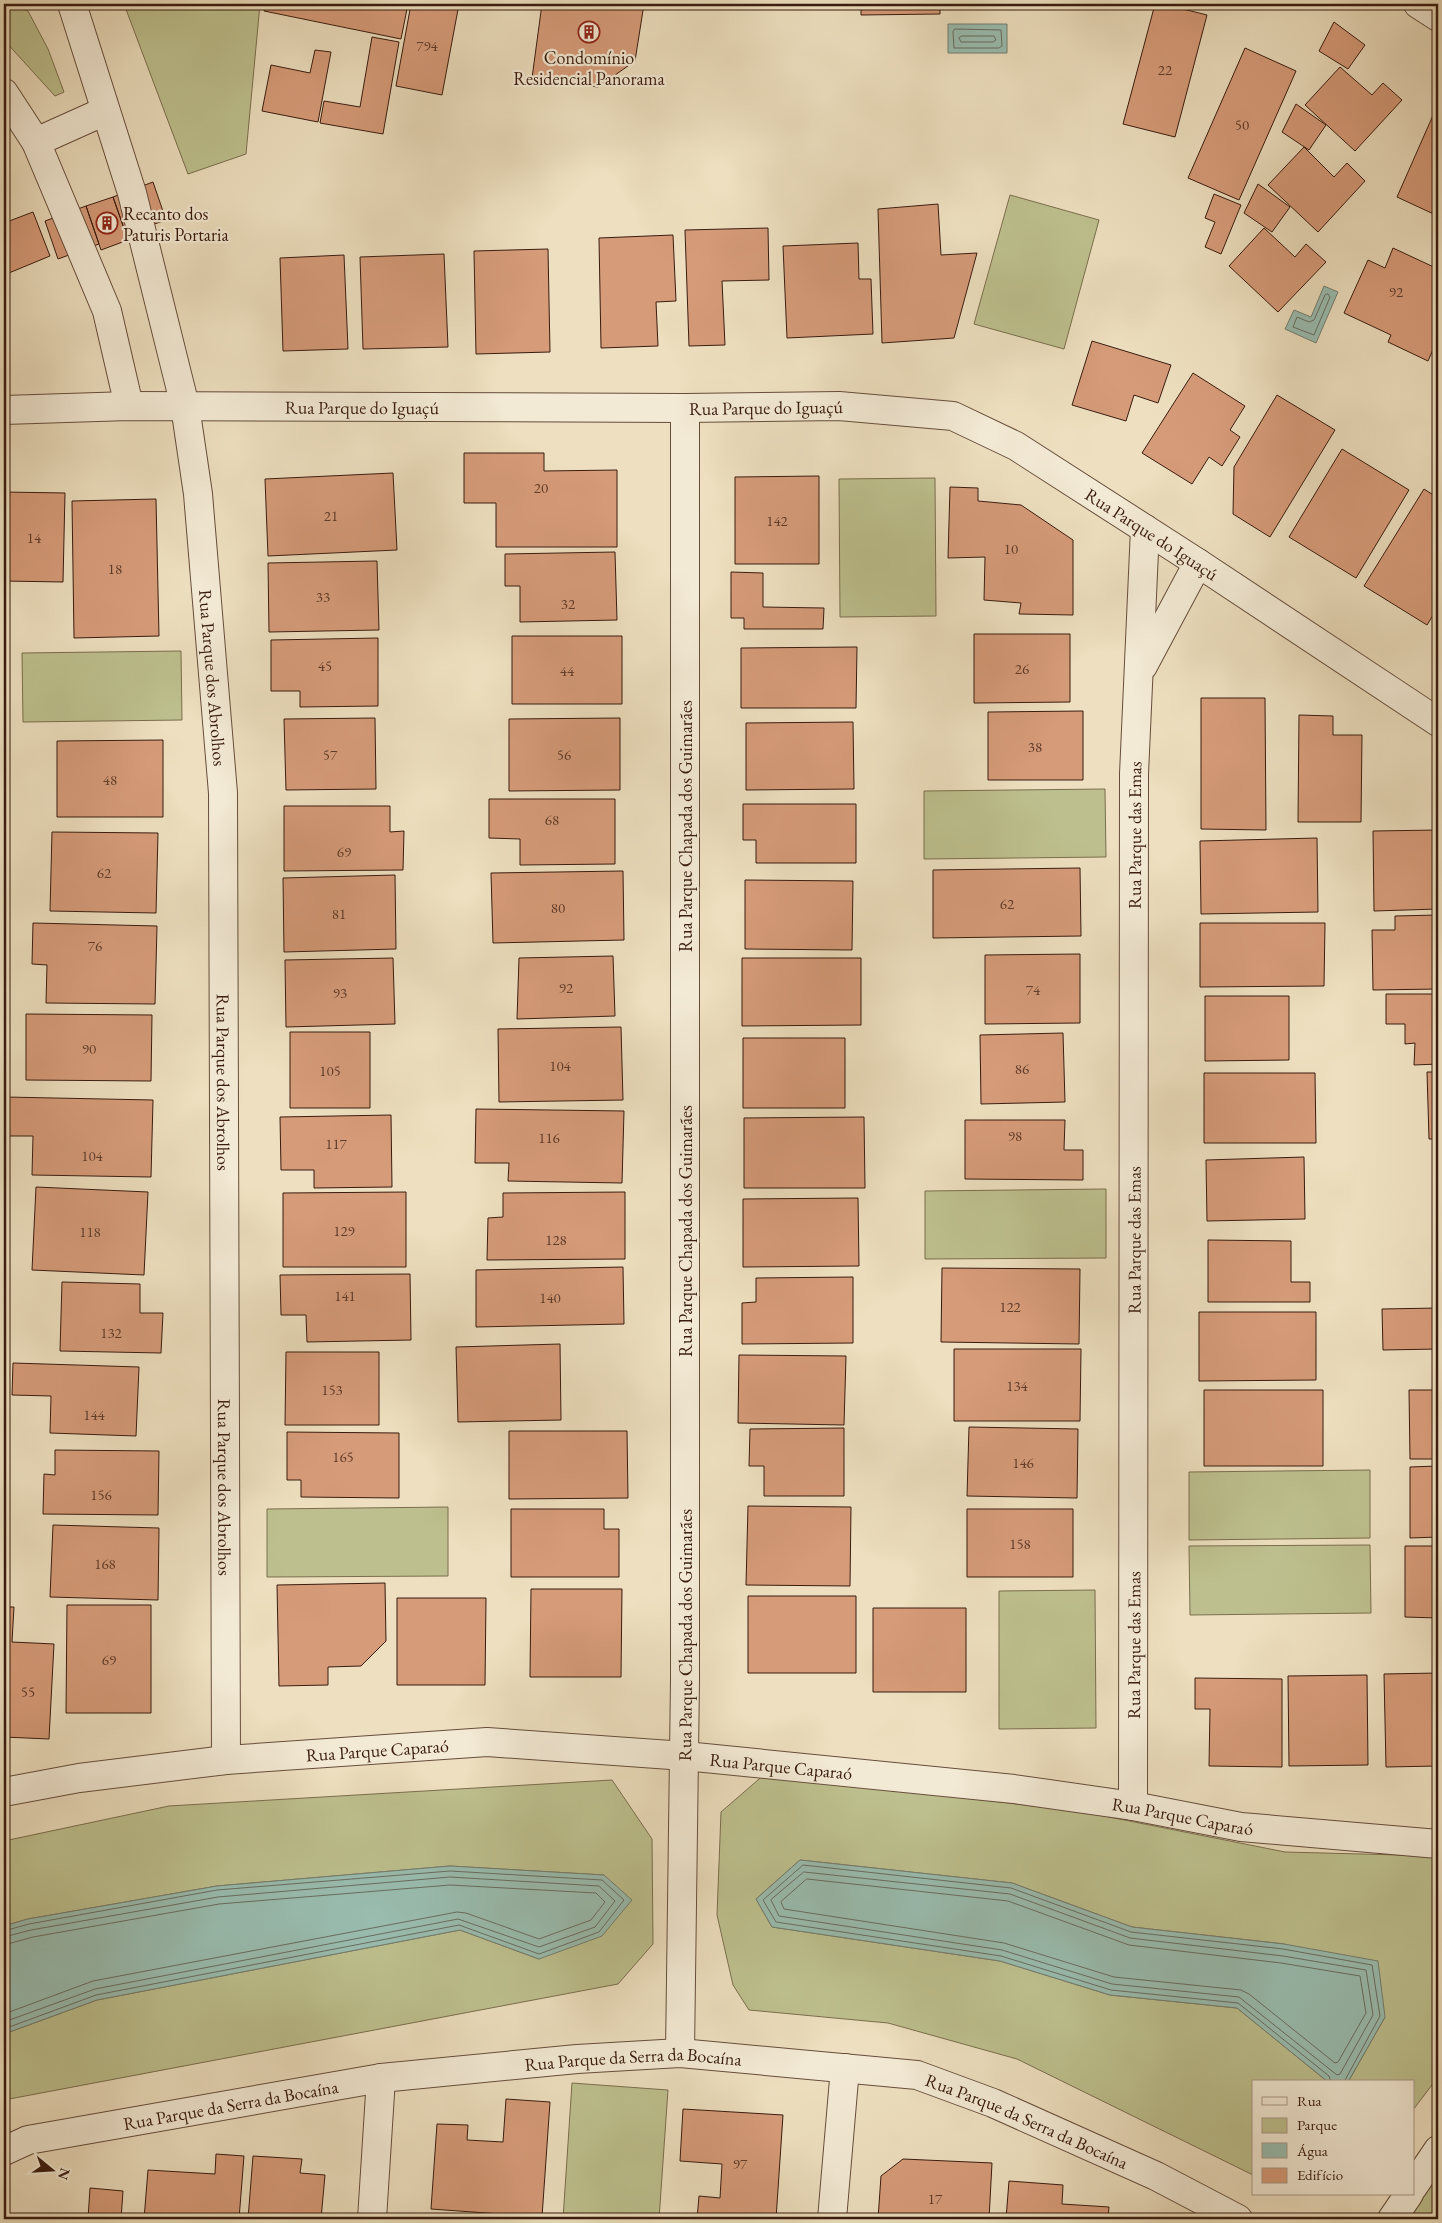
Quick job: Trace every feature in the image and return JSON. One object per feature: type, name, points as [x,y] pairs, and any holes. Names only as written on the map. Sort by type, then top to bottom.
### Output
[{"type":"street","name":"Rua Parque dos Abrolhos","points":[[72,4],[132,192],[184,406],[198,494],[224,793],[226,1760]]},
{"type":"street","points":[[1418,4],[1438,17]]},
{"type":"street","points":[[4,93],[36,142],[108,311],[129,406]]},
{"type":"street","points":[[36,142],[105,111]]},
{"type":"street","name":"Rua Parque do Iguaçú","points":[[4,410],[129,406],[685,408],[839,406],[953,416],[1016,446],[1198,563],[1438,722]]},
{"type":"street","name":"Rua Parque Chapada dos Guimarães","points":[[680,2053],[685,1756],[685,408]]},
{"type":"street","name":"Rua Parque das Emas","points":[[1134,1806],[1134,774],[1145,529]]},
{"type":"street","name":"Rua Parque das Emas","points":[[1140,672],[1198,563]]},
{"type":"street","name":"Rua Parque Caparaó","points":[[4,1792],[79,1778],[226,1760],[487,1742],[685,1756],[1014,1789],[1134,1806],[1241,1827],[1438,1844]]},
{"type":"street","name":"Rua Parque da Serra da Bocaína","points":[[4,2152],[28,2140],[381,2078],[577,2059],[680,2053],[917,2076],[992,2103],[1156,2176],[1238,2219]]},
{"type":"street","points":[[832,2219],[845,2068]]},
{"type":"street","points":[[372,2219],[381,2078]]},
{"type":"street","points":[[1414,2186],[1438,2150]]},
{"type":"street","points":[[1392,2219],[1407,2196]]},
{"type":"green space","points":[[11,4],[28,11],[48,49],[64,92],[55,96],[4,40],[4,7]]},
{"type":"green space","points":[[124,4],[260,4],[246,154],[188,174]]},
{"type":"green space","points":[[1010,195],[1099,220],[1064,349],[974,324]]},
{"type":"green space","points":[[935,478],[936,616],[840,617],[839,479]]},
{"type":"green space","points":[[181,651],[182,720],[23,722],[22,653]]},
{"type":"green space","points":[[1105,789],[1106,857],[924,859],[924,791]]},
{"type":"green space","points":[[1106,1189],[1106,1258],[925,1259],[925,1191]]},
{"type":"green space","points":[[1370,1470],[1370,1538],[1189,1540],[1189,1472]]},
{"type":"green space","points":[[448,1507],[448,1576],[267,1577],[267,1509]]},
{"type":"green space","points":[[1370,1545],[1371,1613],[1190,1615],[1189,1546]]},
{"type":"green space","points":[[1095,1590],[1096,1728],[999,1729],[999,1591]]},
{"type":"green space","points":[[766,1773],[1089,1813],[1285,1852],[1438,1856],[1438,2077],[1414,2109],[1414,2080],[1349,2080],[1385,2017],[1284,1944],[1132,1927],[1012,1883],[800,1860],[756,1899],[772,1927],[1000,1961],[1110,1995],[1237,2008],[1326,2080],[1252,2080],[1252,2175],[1017,2059],[888,2023],[749,2010],[733,1985],[717,1915],[721,1812]]},
{"type":"green space","points":[[612,1780],[652,1839],[653,1944],[618,1984],[4,2100],[4,2034],[97,2000],[460,1930],[539,1959],[604,1875],[450,1866],[217,1886],[28,1919],[4,1926],[4,1841],[169,1806]]},
{"type":"green space","points":[[572,2083],[668,2090],[659,2219],[563,2219]]},
{"type":"green space","points":[[1438,2164],[1438,2219],[1401,2219]]},
{"type":"water","points":[[948,24],[1007,24],[1007,53],[948,53]]},
{"type":"water","points":[[1324,286],[1338,292],[1316,343],[1285,329],[1294,310],[1311,317]]},
{"type":"water","points":[[800,1860],[1012,1883],[1132,1927],[1284,1944],[1378,1961],[1385,2017],[1349,2080],[1326,2080],[1237,2008],[1110,1995],[1000,1961],[772,1927],[756,1899]]},
{"type":"water","points":[[450,1866],[604,1875],[632,1900],[602,1936],[539,1959],[460,1930],[97,2000],[4,2034],[4,1926],[28,1919],[217,1886]]},
{"type":"building","points":[[266,4],[408,4],[401,39],[264,11]]},
{"type":"building","points":[[411,4],[459,4],[442,95],[396,86]]},
{"type":"building","name":"Condomínio Residencial Panorama","points":[[542,4],[644,4],[635,61],[598,87],[532,78]]},
{"type":"building","points":[[861,4],[940,4],[940,14],[861,15]]},
{"type":"building","points":[[1155,4],[1163,4],[1207,15],[1175,137],[1123,124]]},
{"type":"building","points":[[1334,22],[1365,45],[1348,69],[1319,51]]},
{"type":"building","points":[[372,37],[399,42],[383,134],[320,123],[324,101],[360,107]]},
{"type":"building","points":[[1245,48],[1296,71],[1239,200],[1188,178]]},
{"type":"building","points":[[315,50],[331,52],[318,122],[262,111],[271,65],[310,73]]},
{"type":"building","points":[[1340,67],[1372,95],[1383,83],[1402,100],[1355,151],[1305,105]]},
{"type":"building","points":[[1296,104],[1326,125],[1309,150],[1282,132]]},
{"type":"building","points":[[1438,104],[1438,216],[1397,197]]},
{"type":"building","points":[[1304,147],[1334,177],[1347,163],[1365,181],[1318,232],[1268,185]]},
{"type":"building","points":[[153,182],[166,220],[126,234],[113,197]]},
{"type":"building","points":[[1258,184],[1290,207],[1272,232],[1244,213]]},
{"type":"building","points":[[1214,194],[1241,205],[1221,254],[1205,247],[1215,222],[1205,218]]},
{"type":"building","name":"Recanto dos Paturis Portaria","points":[[113,197],[128,240],[101,250],[86,206]]},
{"type":"building","points":[[938,204],[941,255],[977,253],[954,338],[882,343],[878,209]]},
{"type":"building","points":[[86,206],[99,244],[58,259],[45,221]]},
{"type":"building","points":[[33,212],[50,256],[4,275],[4,223]]},
{"type":"building","points":[[768,228],[769,280],[722,281],[725,345],[689,346],[685,230]]},
{"type":"building","points":[[1264,228],[1295,257],[1306,244],[1326,262],[1278,312],[1229,266]]},
{"type":"building","points":[[673,235],[676,301],[656,302],[658,346],[601,348],[599,238]]},
{"type":"building","points":[[858,243],[859,279],[871,279],[873,334],[787,338],[783,246]]},
{"type":"building","points":[[1393,248],[1438,269],[1438,338],[1428,361],[1388,342],[1391,335],[1344,313],[1368,260],[1385,268]]},
{"type":"building","points":[[548,249],[550,352],[476,354],[474,251]]},
{"type":"building","points":[[444,254],[448,347],[363,349],[360,257]]},
{"type":"building","points":[[344,255],[348,349],[283,351],[280,258]]},
{"type":"building","points":[[1092,341],[1171,365],[1158,403],[1134,395],[1126,421],[1072,405]]},
{"type":"building","points":[[1193,373],[1245,406],[1230,430],[1240,437],[1222,466],[1209,457],[1192,484],[1142,453]]},
{"type":"building","points":[[1277,395],[1335,430],[1270,537],[1233,514],[1234,467]]},
{"type":"building","points":[[1342,449],[1409,490],[1356,578],[1289,537]]},
{"type":"building","points":[[464,453],[544,453],[544,471],[617,470],[617,547],[496,547],[496,503],[464,503]]},
{"type":"building","points":[[393,473],[397,550],[268,556],[265,479]]},
{"type":"building","points":[[819,476],[819,564],[735,564],[735,477]]},
{"type":"building","points":[[950,487],[978,488],[978,501],[1021,505],[1073,540],[1073,615],[1019,614],[1021,603],[984,600],[985,557],[948,558]]},
{"type":"building","points":[[1424,489],[1438,498],[1438,607],[1427,625],[1364,586]]},
{"type":"building","points":[[4,492],[65,493],[63,582],[4,581]]},
{"type":"building","points":[[156,499],[159,636],[74,638],[72,501]]},
{"type":"building","points":[[615,552],[617,620],[520,622],[520,586],[505,586],[505,554]]},
{"type":"building","points":[[377,561],[379,630],[269,632],[268,563]]},
{"type":"building","points":[[731,572],[763,573],[763,607],[824,608],[823,629],[744,629],[744,618],[731,618]]},
{"type":"building","points":[[974,634],[1070,634],[1070,702],[974,703]]},
{"type":"building","points":[[512,636],[622,636],[622,704],[512,704]]},
{"type":"building","points":[[378,638],[378,706],[300,707],[300,691],[271,691],[271,640]]},
{"type":"building","points":[[857,647],[856,708],[741,708],[741,648]]},
{"type":"building","points":[[1201,698],[1265,698],[1266,830],[1201,829]]},
{"type":"building","points":[[1083,711],[1083,780],[988,780],[988,712]]},
{"type":"building","points":[[1299,715],[1333,716],[1333,735],[1362,735],[1361,822],[1298,822]]},
{"type":"building","points":[[375,718],[376,789],[286,790],[284,719]]},
{"type":"building","points":[[620,718],[620,790],[509,791],[509,719]]},
{"type":"building","points":[[853,722],[854,789],[746,790],[746,723]]},
{"type":"building","points":[[163,740],[163,817],[57,817],[57,741]]},
{"type":"building","points":[[489,799],[615,799],[615,864],[520,865],[520,839],[489,838]]},
{"type":"building","points":[[743,804],[856,804],[856,863],[756,863],[756,840],[743,840]]},
{"type":"building","points":[[284,806],[390,806],[390,832],[404,831],[403,870],[284,871]]},
{"type":"building","points":[[1438,830],[1438,909],[1374,911],[1373,831]]},
{"type":"building","points":[[52,832],[158,833],[156,913],[50,911]]},
{"type":"building","points":[[1317,838],[1318,912],[1201,914],[1200,841]]},
{"type":"building","points":[[1080,868],[1081,936],[933,938],[933,870]]},
{"type":"building","points":[[623,871],[624,940],[493,943],[491,873]]},
{"type":"building","points":[[395,875],[396,949],[284,952],[283,878]]},
{"type":"building","points":[[745,880],[853,881],[852,950],[745,949]]},
{"type":"building","points":[[1438,915],[1438,989],[1373,990],[1372,930],[1395,930],[1395,916]]},
{"type":"building","points":[[33,923],[157,926],[155,1004],[46,1003],[47,965],[32,964]]},
{"type":"building","points":[[1200,923],[1325,923],[1324,986],[1200,987]]},
{"type":"building","points":[[1080,954],[1080,1023],[985,1024],[985,955]]},
{"type":"building","points":[[613,956],[615,1016],[517,1019],[519,958]]},
{"type":"building","points":[[393,958],[395,1024],[286,1027],[285,960]]},
{"type":"building","points":[[742,958],[861,958],[861,1025],[742,1026]]},
{"type":"building","points":[[1386,994],[1438,994],[1438,1064],[1414,1065],[1415,1043],[1405,1044],[1405,1024],[1386,1024]]},
{"type":"building","points":[[1205,996],[1289,996],[1289,1060],[1205,1061]]},
{"type":"building","points":[[26,1014],[152,1015],[151,1081],[26,1080]]},
{"type":"building","points":[[621,1027],[623,1100],[499,1102],[498,1029]]},
{"type":"building","points":[[290,1032],[370,1032],[370,1108],[290,1108]]},
{"type":"building","points":[[1063,1033],[1065,1102],[981,1104],[980,1035]]},
{"type":"building","points":[[743,1038],[845,1038],[845,1108],[743,1108]]},
{"type":"building","points":[[1427,1072],[1438,1072],[1438,1139],[1429,1139]]},
{"type":"building","points":[[1204,1073],[1315,1073],[1316,1143],[1204,1143]]},
{"type":"building","points":[[5,1097],[153,1100],[151,1177],[32,1175],[33,1136],[5,1136]]},
{"type":"building","points":[[476,1109],[624,1111],[622,1183],[508,1181],[509,1163],[475,1163]]},
{"type":"building","points":[[391,1115],[392,1187],[314,1188],[314,1170],[281,1170],[280,1117]]},
{"type":"building","points":[[864,1117],[865,1188],[744,1188],[744,1118]]},
{"type":"building","points":[[965,1120],[1065,1120],[1064,1150],[1083,1150],[1083,1180],[965,1179]]},
{"type":"building","points":[[1304,1157],[1305,1219],[1207,1221],[1206,1160]]},
{"type":"building","points":[[36,1187],[148,1192],[144,1275],[32,1270]]},
{"type":"building","points":[[406,1192],[406,1267],[283,1267],[283,1193]]},
{"type":"building","points":[[625,1192],[625,1259],[487,1260],[488,1218],[503,1217],[503,1193]]},
{"type":"building","points":[[858,1198],[859,1266],[743,1267],[743,1199]]},
{"type":"building","points":[[1208,1240],[1291,1241],[1291,1282],[1310,1282],[1310,1302],[1208,1302]]},
{"type":"building","points":[[623,1267],[624,1324],[476,1327],[476,1270]]},
{"type":"building","points":[[942,1268],[1080,1269],[1079,1344],[941,1342]]},
{"type":"building","points":[[410,1274],[411,1340],[307,1342],[306,1315],[281,1315],[280,1275]]},
{"type":"building","points":[[853,1277],[853,1343],[742,1344],[742,1303],[756,1302],[756,1278]]},
{"type":"building","points":[[62,1282],[140,1284],[140,1313],[163,1313],[161,1353],[60,1351]]},
{"type":"building","points":[[1438,1308],[1438,1349],[1383,1350],[1382,1309]]},
{"type":"building","points":[[1199,1312],[1316,1312],[1316,1380],[1199,1381]]},
{"type":"building","points":[[560,1344],[561,1420],[458,1422],[456,1347]]},
{"type":"building","points":[[954,1349],[1081,1349],[1080,1421],[954,1421]]},
{"type":"building","points":[[286,1352],[379,1352],[379,1425],[285,1425]]},
{"type":"building","points":[[739,1355],[846,1356],[844,1425],[738,1423]]},
{"type":"building","points":[[13,1363],[139,1367],[136,1436],[50,1433],[51,1396],[12,1395]]},
{"type":"building","points":[[1204,1390],[1323,1390],[1323,1466],[1204,1466]]},
{"type":"building","points":[[1409,1390],[1438,1390],[1438,1459],[1410,1459]]},
{"type":"building","points":[[969,1427],[1078,1429],[1077,1498],[967,1496]]},
{"type":"building","points":[[844,1428],[844,1496],[764,1496],[764,1466],[749,1466],[750,1429]]},
{"type":"building","points":[[509,1431],[627,1431],[628,1498],[509,1499]]},
{"type":"building","points":[[287,1432],[399,1433],[399,1498],[301,1497],[301,1480],[287,1480]]},
{"type":"building","points":[[55,1450],[159,1451],[158,1515],[43,1514],[44,1474],[55,1475]]},
{"type":"building","points":[[1438,1466],[1438,1537],[1410,1538],[1410,1467]]},
{"type":"building","points":[[748,1506],[851,1507],[850,1586],[746,1585]]},
{"type":"building","points":[[511,1509],[604,1509],[604,1529],[619,1529],[619,1577],[511,1577]]},
{"type":"building","points":[[967,1509],[1073,1509],[1073,1577],[967,1577]]},
{"type":"building","points":[[53,1525],[159,1528],[158,1600],[50,1597]]},
{"type":"building","points":[[1405,1546],[1438,1546],[1438,1618],[1405,1617]]},
{"type":"building","points":[[385,1583],[386,1641],[361,1666],[328,1667],[328,1685],[279,1686],[277,1585]]},
{"type":"building","points":[[531,1589],[622,1589],[621,1677],[530,1677]]},
{"type":"building","points":[[748,1596],[856,1596],[856,1673],[748,1673]]},
{"type":"building","points":[[397,1598],[486,1598],[485,1685],[397,1685]]},
{"type":"building","points":[[67,1605],[151,1605],[151,1713],[66,1713]]},
{"type":"building","points":[[4,1607],[14,1607],[12,1642],[54,1644],[49,1739],[4,1737]]},
{"type":"building","points":[[873,1608],[966,1608],[966,1692],[873,1692]]},
{"type":"building","points":[[1438,1673],[1438,1766],[1386,1767],[1384,1674]]},
{"type":"building","points":[[1367,1675],[1368,1765],[1289,1766],[1288,1676]]},
{"type":"building","points":[[1195,1678],[1282,1679],[1282,1767],[1209,1766],[1210,1709],[1195,1709]]},
{"type":"building","points":[[506,2099],[550,2102],[542,2217],[431,2209],[437,2124],[468,2125],[467,2140],[503,2142]]},
{"type":"building","points":[[683,2109],[783,2115],[776,2219],[697,2219],[699,2196],[720,2198],[722,2164],[680,2161]]},
{"type":"building","points":[[216,2154],[244,2156],[239,2219],[144,2219],[148,2170],[215,2174]]},
{"type":"building","points":[[253,2156],[302,2159],[300,2173],[325,2175],[321,2219],[248,2219]]},
{"type":"building","points":[[903,2159],[992,2163],[989,2219],[878,2219],[881,2176]]},
{"type":"building","points":[[1009,2181],[1063,2185],[1062,2204],[1109,2207],[1108,2219],[1006,2219]]},
{"type":"building","points":[[90,2188],[123,2191],[121,2219],[88,2219]]},
{"type":"place","name":"Condomínio Residencial Panorama","points":[[589,32]]},
{"type":"place","name":"Recanto dos Paturis Portaria","points":[[107,223]]}]
